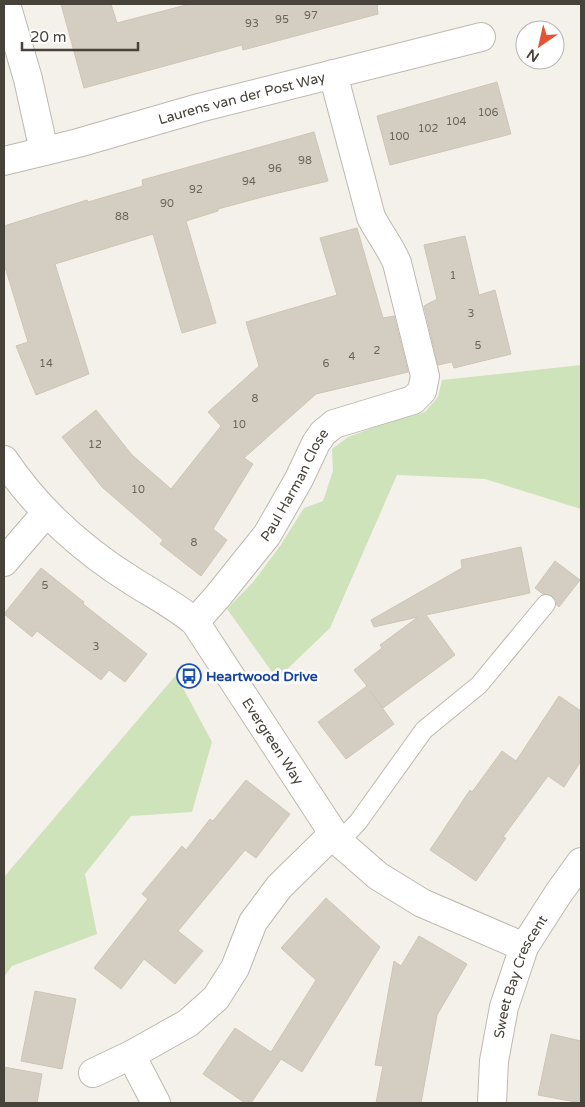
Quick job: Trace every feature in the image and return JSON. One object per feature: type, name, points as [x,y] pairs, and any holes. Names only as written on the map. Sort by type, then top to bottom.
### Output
[{"type":"street","points":[[6,4],[28,79],[44,151]]},
{"type":"street","name":"Laurens van der Post Way","points":[[4,161],[199,108],[482,37]]},
{"type":"street","name":"Paul Harman Close","points":[[195,622],[267,535],[323,433],[334,424],[413,400],[422,391],[424,376],[396,263],[390,246],[371,217],[333,74]]},
{"type":"street","name":"Evergreen Way","points":[[4,460],[14,476],[46,513],[102,560],[134,582],[170,602],[195,622],[336,838],[378,876],[422,903],[524,947]]},
{"type":"street","points":[[4,562],[46,513]]},
{"type":"street","points":[[92,1072],[130,1055],[188,1023],[216,998],[235,968],[253,922],[279,887],[336,838]]},
{"type":"street","name":"Sweet Bay Crescent","points":[[492,1103],[494,1061],[504,1007],[524,947],[581,862]]},
{"type":"street","points":[[130,1055],[156,1103]]},
{"type":"lane","points":[[336,838],[358,822],[424,730],[478,685],[546,604]]},
{"type":"green space","points":[[581,365],[581,509],[485,479],[397,475],[330,628],[277,679],[227,609],[254,581],[280,546],[304,508],[323,501],[333,471],[332,449],[348,437],[383,424],[425,412],[438,397],[442,380]]},
{"type":"green space","points":[[176,675],[212,742],[192,812],[131,816],[85,874],[97,934],[12,966],[4,977],[4,877]]},
{"type":"building","points":[[61,4],[111,4],[117,23],[190,4],[377,4],[378,14],[243,50],[242,45],[84,88]]},
{"type":"building","points":[[497,82],[511,134],[390,165],[377,116]]},
{"type":"building","points":[[314,132],[328,181],[218,209],[218,211],[186,221],[216,323],[182,333],[153,234],[55,264],[89,374],[36,395],[16,346],[28,342],[4,264],[4,226],[87,200],[88,202],[143,186],[142,180]]},
{"type":"building","points":[[357,228],[383,318],[394,316],[408,372],[316,394],[244,458],[253,464],[213,529],[227,540],[201,576],[160,544],[163,540],[102,487],[62,437],[96,410],[132,455],[171,489],[221,426],[208,412],[259,366],[246,322],[337,295],[320,238]]},
{"type":"building","points":[[465,236],[479,295],[495,290],[511,354],[454,368],[452,362],[438,365],[424,306],[437,299],[424,245]]},
{"type":"building","points":[[521,547],[530,593],[426,615],[455,655],[383,708],[370,691],[394,724],[346,759],[318,722],[367,686],[354,670],[382,648],[380,645],[418,617],[374,627],[371,620],[462,568],[461,560]]},
{"type":"building","points":[[555,561],[580,580],[559,607],[552,596],[543,594],[535,588]]},
{"type":"building","points":[[41,568],[147,654],[125,682],[109,670],[101,680],[37,631],[32,637],[4,614]]},
{"type":"building","points":[[559,696],[581,711],[581,761],[564,787],[548,776],[503,837],[506,838],[476,881],[430,850],[470,790],[472,792],[502,751],[516,761]]},
{"type":"building","points":[[246,780],[290,814],[256,858],[245,850],[178,931],[203,951],[175,984],[144,959],[121,989],[94,968],[148,899],[142,894],[182,846],[186,850],[210,819],[213,821]]},
{"type":"building","points":[[326,898],[380,947],[302,1072],[281,1059],[251,1103],[245,1103],[203,1074],[235,1028],[271,1052],[316,980],[281,948]]},
{"type":"building","points":[[419,936],[467,964],[437,1015],[421,1103],[376,1103],[383,1066],[375,1065],[394,961],[401,966]]},
{"type":"building","points":[[35,991],[76,999],[62,1069],[21,1061]]},
{"type":"building","points":[[551,1034],[581,1041],[581,1103],[538,1095]]},
{"type":"building","points":[[4,1067],[42,1074],[37,1103],[4,1103]]},
{"type":"place","name":"Heartwood Drive","points":[[189,676]]}]
